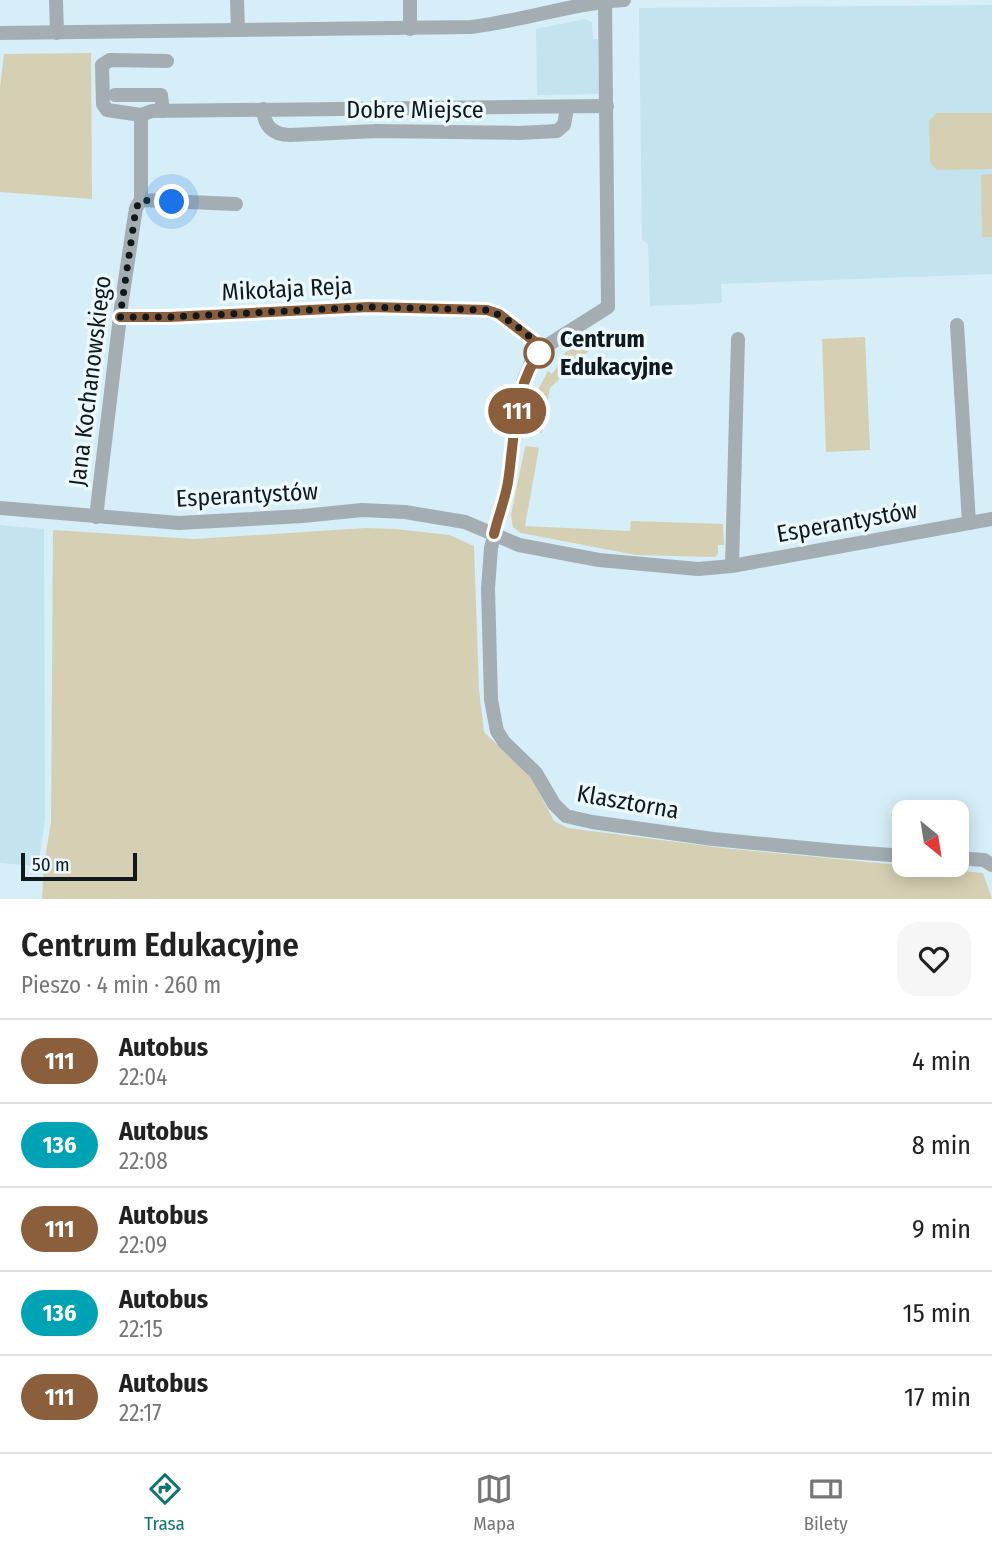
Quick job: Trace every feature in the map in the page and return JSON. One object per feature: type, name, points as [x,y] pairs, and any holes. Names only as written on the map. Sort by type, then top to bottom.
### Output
[{"type":"street","points":[[55,0],[57,33]]},
{"type":"street","points":[[237,0],[238,30]]},
{"type":"street","points":[[410,0],[410,29]]},
{"type":"street","points":[[0,33],[410,29],[496,24],[605,1],[624,0]]},
{"type":"street","points":[[494,534],[507,485],[523,382],[531,363],[543,348],[608,307],[605,1]]},
{"type":"street","name":"Dobre Miejsce","points":[[167,61],[110,60],[102,65],[103,104],[107,110],[141,115],[163,111],[263,109],[607,106]]},
{"type":"street","points":[[115,96],[161,95],[163,111]]},
{"type":"street","name":"Dobre Miejsce","points":[[263,109],[265,121],[273,131],[278,135],[290,135],[377,131],[557,131],[564,125],[567,107]]},
{"type":"street","points":[[141,115],[139,204],[236,204]]},
{"type":"street","name":"Jana Kochanowskiego","points":[[96,517],[120,317],[139,204]]},
{"type":"street","name":"Mikołaja Reja","points":[[120,317],[369,307],[487,310],[499,314],[543,348]]},
{"type":"street","points":[[957,325],[969,523]]},
{"type":"street","points":[[732,566],[738,340]]},
{"type":"street","name":"Esperantystów","points":[[0,508],[179,523],[362,510],[405,513],[466,522],[519,545],[599,560],[698,569],[732,566],[992,519]]},
{"type":"street","name":"Klasztorna","points":[[494,534],[488,588],[494,724],[504,742],[536,773],[562,814],[592,822],[702,838],[892,855]]},
{"type":"street","points":[[970,859],[984,860],[992,865]]},
{"type":"shaded area","points":[[992,5],[992,274],[721,284],[722,303],[650,306],[648,244],[642,240],[639,8]]},
{"type":"shaded area","points":[[585,19],[592,22],[593,39],[598,39],[599,94],[537,95],[536,29]]},
{"type":"shaded area","points":[[91,53],[92,199],[0,192],[0,88],[4,54]]},
{"type":"shaded area","points":[[937,113],[992,113],[992,169],[937,170],[930,162],[929,121]]},
{"type":"shaded area","points":[[992,174],[992,237],[982,237],[981,175]]},
{"type":"shaded area","points":[[598,330],[601,339],[550,388],[542,433],[527,431],[532,401],[548,371],[552,374],[561,362],[559,359],[571,347]]},
{"type":"shaded area","points":[[865,337],[870,450],[826,452],[822,339]]},
{"type":"shaded area","points":[[527,446],[539,448],[525,526],[630,531],[631,521],[723,524],[724,545],[718,545],[718,554],[715,557],[636,555],[521,533],[513,527],[511,515]]},
{"type":"shaded area","points":[[0,525],[44,529],[45,819],[38,866],[0,863]]},
{"type":"shaded area","points":[[366,528],[449,535],[474,546],[479,689],[484,732],[531,777],[554,821],[568,828],[723,848],[892,864],[892,877],[970,877],[970,872],[983,873],[992,899],[42,899],[51,822],[53,530],[194,539]]},
{"type":"bus line","name":"111","points":[[120,317],[369,307],[487,310],[499,314],[543,348],[531,363],[523,382],[507,485],[494,534]]},
{"type":"place","name":"Centrum Edukacyjne","points":[[539,353]]},
{"type":"route","points":[[172,202],[141,200],[136,208],[120,317],[369,307],[487,310],[499,314],[524,332],[543,348],[539,353]]}]
